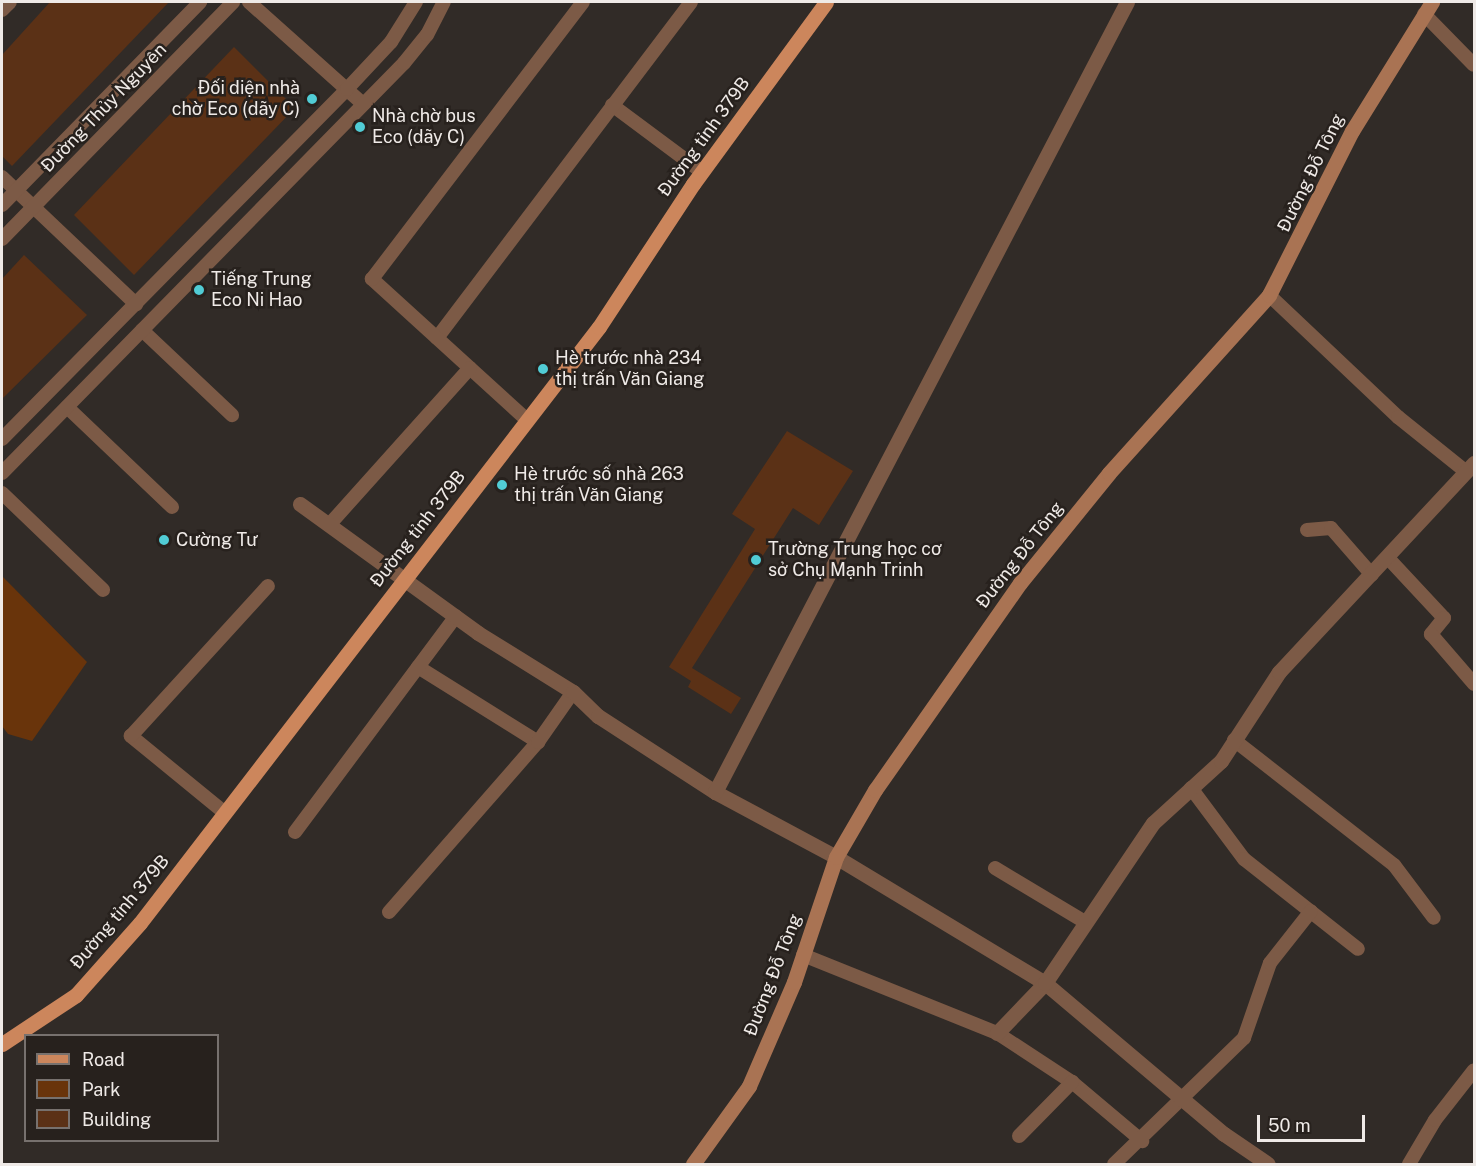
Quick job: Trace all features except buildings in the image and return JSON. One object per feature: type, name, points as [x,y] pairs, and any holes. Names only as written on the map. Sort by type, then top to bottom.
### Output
[{"type":"main road","name":"Đường tỉnh 379B","points":[[2,1044],[76,995],[140,923],[598,327],[702,172],[826,2]]},
{"type":"main road","name":"Đường Đỗ Tông","points":[[693,1164],[749,1086],[803,955],[836,857],[875,790],[1020,583],[1109,473],[1269,295],[1352,131],[1428,8]]},
{"type":"street","points":[[2,10],[10,2]]},
{"type":"street","name":"Đường Thủy Nguyên","points":[[2,205],[200,2]]},
{"type":"street","name":"Đường Thủy Nguyên","points":[[2,239],[233,2]]},
{"type":"street","points":[[249,2],[363,104]]},
{"type":"street","points":[[2,439],[347,89],[391,42],[416,2]]},
{"type":"street","points":[[2,473],[363,104],[427,35],[444,2]]},
{"type":"street","points":[[527,420],[372,279],[583,2]]},
{"type":"street","points":[[436,338],[691,2]]},
{"type":"street","points":[[715,792],[1127,2]]},
{"type":"street","points":[[1428,8],[1474,65]]},
{"type":"street","points":[[612,105],[702,172]]},
{"type":"street","points":[[2,177],[136,304]]},
{"type":"street","points":[[997,1033],[1045,983],[1154,824],[1221,761],[1279,672],[1388,558],[1469,466],[1398,417],[1269,295]]},
{"type":"street","points":[[142,330],[232,415]]},
{"type":"street","points":[[330,525],[470,368]]},
{"type":"street","points":[[67,407],[172,507]]},
{"type":"street","points":[[2,493],[103,590]]},
{"type":"street","points":[[300,504],[456,616],[573,692],[598,716],[715,792],[836,857],[1045,983],[1183,1100],[1268,1164]]},
{"type":"street","points":[[1307,530],[1331,528],[1372,575]]},
{"type":"street","points":[[1388,558],[1444,618],[1431,634],[1474,684]]},
{"type":"street","points":[[225,813],[131,736],[268,586]]},
{"type":"street","points":[[295,832],[456,616]]},
{"type":"street","points":[[418,667],[538,742]]},
{"type":"street","points":[[389,912],[538,742],[573,692]]},
{"type":"street","points":[[1234,740],[1394,865],[1434,918]]},
{"type":"street","points":[[1191,789],[1244,859],[1358,949]]},
{"type":"street","points":[[995,868],[1085,922]]},
{"type":"street","points":[[1114,1164],[1142,1141],[1244,1038],[1270,963],[1311,911]]},
{"type":"street","points":[[803,955],[997,1033],[1072,1082],[1142,1141]]},
{"type":"street","points":[[1409,1164],[1435,1120],[1474,1070]]},
{"type":"street","points":[[1019,1136],[1072,1082]]},
{"type":"green space","points":[[2,576],[87,662],[32,741],[8,734],[2,726]]},
{"type":"place","name":"Đối diện nhà chờ Eco (dãy C)","points":[[312,99]]},
{"type":"place","name":"Nhà chờ bus Eco (dãy C)","points":[[360,127]]},
{"type":"place","name":"Tiếng Trung Eco Ni Hao","points":[[199,290]]},
{"type":"place","name":"Hè trước nhà 234 thị trấn Văn Giang","points":[[543,369]]},
{"type":"place","name":"Hè trước số nhà 263 thị trấn Văn Giang","points":[[502,485]]},
{"type":"place","name":"Cường Tư","points":[[164,540]]},
{"type":"place","name":"Trường Trung học cơ sở Chụ Mạnh Trinh","points":[[756,560]]}]
